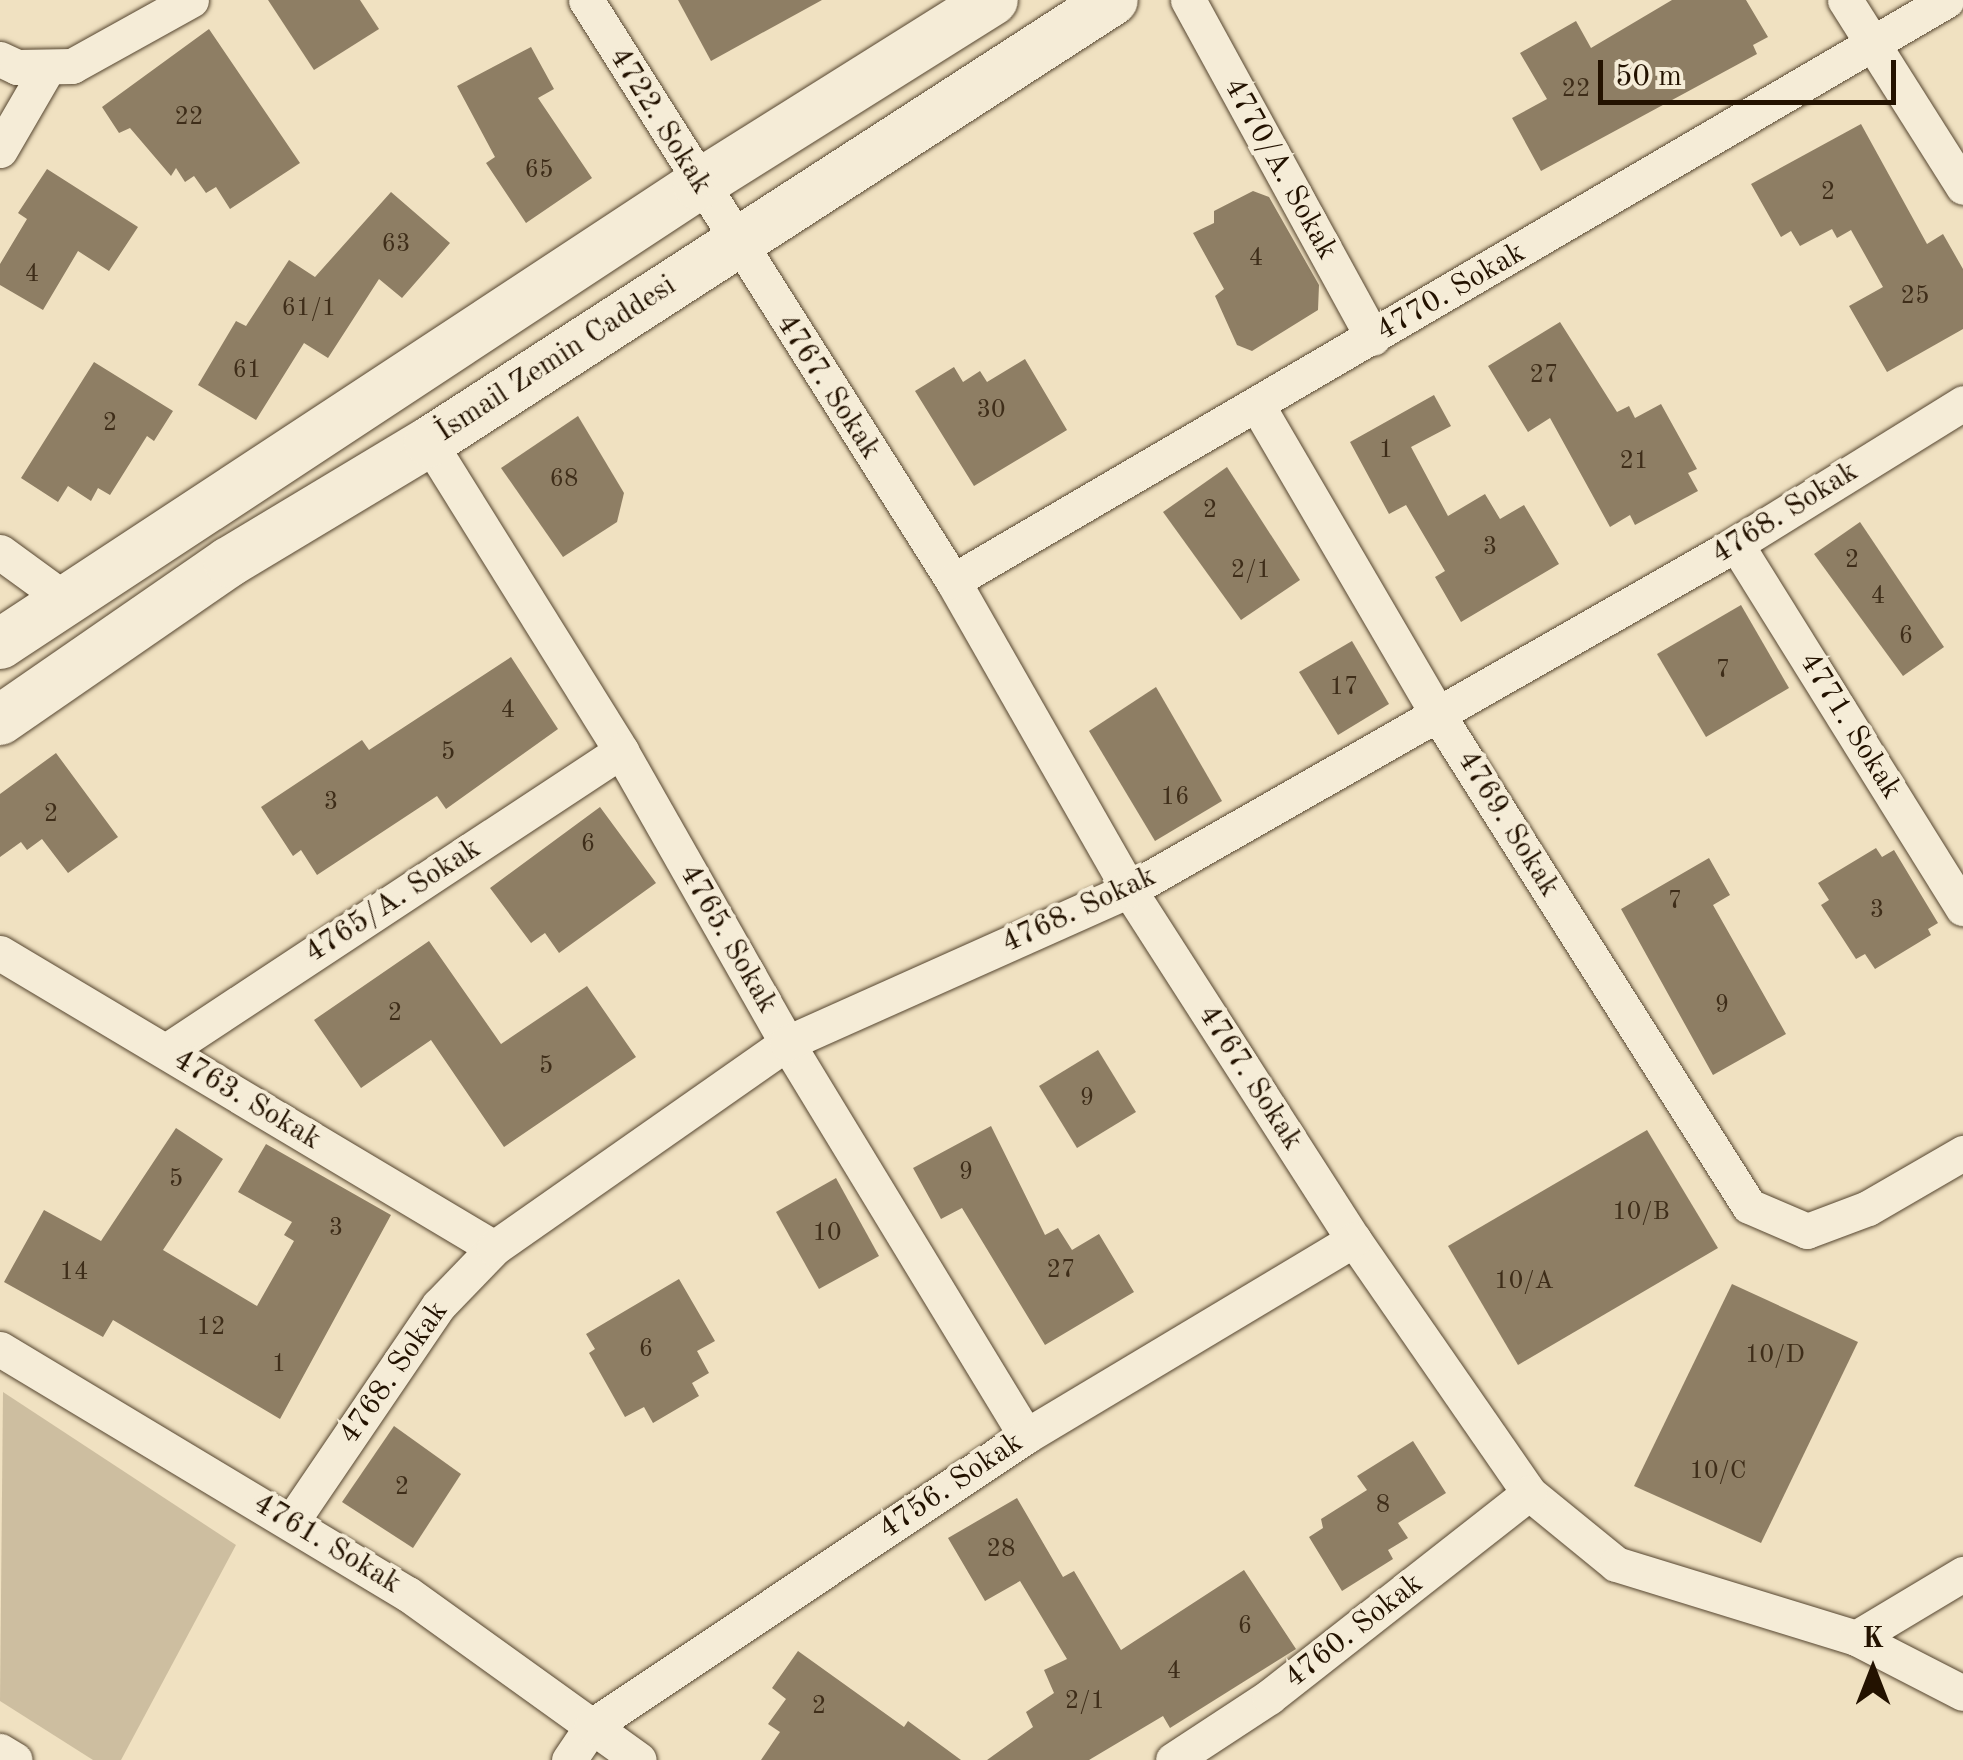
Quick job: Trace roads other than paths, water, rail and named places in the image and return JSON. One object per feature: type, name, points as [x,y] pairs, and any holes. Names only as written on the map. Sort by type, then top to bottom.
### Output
[{"type":"main road","points":[[0,644],[64,598],[698,185],[993,0]]},
{"type":"main road","name":"İsmail Zemin Caddesi","points":[[0,720],[229,562],[429,442],[734,240],[1114,0]]},
{"type":"street","points":[[0,60],[47,69],[72,66],[191,0]]},
{"type":"street","name":"4722. Sokak","points":[[586,0],[734,240]]},
{"type":"street","name":"4770/A. Sokak","points":[[1188,0],[1372,338]]},
{"type":"street","points":[[1844,0],[1963,187]]},
{"type":"street","name":"4770. Sokak","points":[[954,581],[1947,0]]},
{"type":"street","points":[[0,150],[47,69]]},
{"type":"street","name":"4767. Sokak","points":[[734,240],[954,581],[1129,890],[1354,1240],[1529,1493],[1616,1564],[1856,1638],[1963,1693]]},
{"type":"street","name":"4768. Sokak","points":[[292,1521],[439,1304],[494,1248],[787,1043],[1129,890],[1736,544],[1963,404]]},
{"type":"street","name":"4769. Sokak","points":[[1257,405],[1438,715],[1750,1206],[1781,1224],[1808,1231],[1963,1153]]},
{"type":"street","name":"4765. Sokak","points":[[429,442],[621,752],[787,1043],[1026,1436]]},
{"type":"street","name":"4771. Sokak","points":[[1736,544],[1963,908]]},
{"type":"street","points":[[0,552],[64,598]]},
{"type":"street","name":"4765/A. Sokak","points":[[166,1051],[621,752]]},
{"type":"street","name":"4763. Sokak","points":[[0,953],[494,1248]]},
{"type":"street","name":"4756. Sokak","points":[[569,1760],[592,1726],[1026,1436],[1354,1240]]},
{"type":"street","name":"4761. Sokak","points":[[0,1349],[408,1594],[640,1760]]},
{"type":"street","name":"4760. Sokak","points":[[1173,1760],[1269,1697],[1529,1493]]},
{"type":"street","points":[[1856,1638],[1963,1574]]},
{"type":"street","points":[[0,1751],[14,1760]]}]
